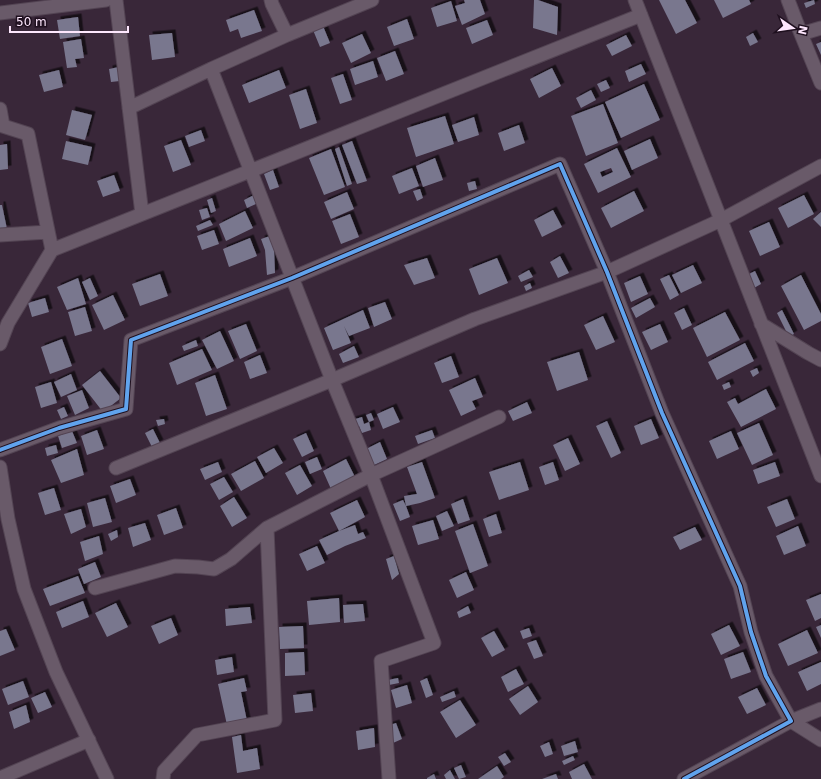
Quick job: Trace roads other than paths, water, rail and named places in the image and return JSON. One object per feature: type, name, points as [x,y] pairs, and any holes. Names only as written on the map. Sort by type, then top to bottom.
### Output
[{"type":"street","points":[[0,13],[106,0]]},
{"type":"street","points":[[116,0],[142,214]]},
{"type":"street","points":[[272,0],[272,4],[287,35]]},
{"type":"street","points":[[129,108],[287,35],[372,0]]},
{"type":"street","points":[[635,0],[821,476]]},
{"type":"street","points":[[788,0],[821,83]]},
{"type":"street","points":[[0,344],[8,323],[52,250],[641,15]]},
{"type":"street","points":[[801,34],[821,28]]},
{"type":"street","points":[[211,69],[332,380],[371,475],[434,642],[381,661],[390,779]]},
{"type":"street","points":[[0,109],[3,126],[28,134],[52,250]]},
{"type":"street","points":[[0,450],[59,428],[126,409],[131,340],[292,278],[560,164],[607,272],[662,413],[740,586],[751,632],[766,676],[791,721],[821,740]]},
{"type":"street","points":[[116,468],[332,380],[476,319],[607,272],[721,220],[821,166]]},
{"type":"street","points":[[0,235],[48,232]]},
{"type":"street","points":[[761,324],[821,360]]},
{"type":"street","points":[[95,588],[175,566],[198,566],[214,570],[231,560],[267,528],[371,475],[499,417]]},
{"type":"street","points":[[0,467],[8,519],[24,589],[56,672],[107,779]]},
{"type":"street","points":[[163,779],[164,771],[197,735],[275,720],[267,528]]},
{"type":"street","points":[[684,779],[791,721],[821,709]]},
{"type":"street","points":[[0,778],[89,740]]}]
